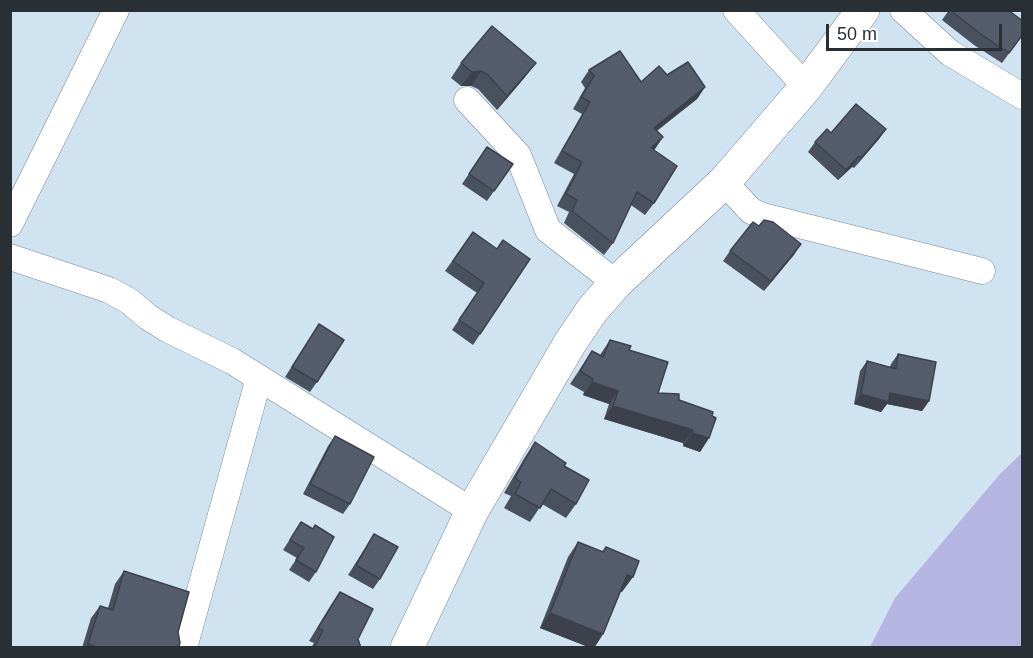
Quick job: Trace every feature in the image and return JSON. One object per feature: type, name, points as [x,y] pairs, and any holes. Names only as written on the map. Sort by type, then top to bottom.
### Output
[{"type":"main road","points":[[406,648],[472,511],[570,343],[593,309],[616,283],[724,182],[806,87],[863,10]]},
{"type":"street","points":[[10,224],[116,10]]},
{"type":"street","points":[[736,10],[806,87]]},
{"type":"street","points":[[903,10],[950,53],[1023,96]]},
{"type":"street","points":[[467,100],[518,155],[548,231],[616,283]]},
{"type":"street","points":[[724,182],[751,211],[763,216],[982,271]]},
{"type":"street","points":[[10,257],[109,290],[129,301],[167,329],[232,361],[472,511]]},
{"type":"street","points":[[184,648],[259,378]]},
{"type":"shaded area","points":[[1022,453],[1022,647],[870,647],[895,598],[1000,474]]},
{"type":"building","points":[[950,10],[1008,10],[1023,21],[1023,34],[1009,53]]},
{"type":"building","points":[[492,26],[536,63],[507,96],[488,75],[481,71],[472,72],[461,63]]},
{"type":"building","points":[[620,51],[641,82],[659,66],[667,75],[688,62],[705,87],[654,128],[663,137],[651,148],[677,166],[654,203],[637,192],[613,243],[572,211],[577,200],[566,194],[582,162],[562,151],[590,102],[581,97],[594,76],[589,70]]},
{"type":"building","points":[[856,104],[886,129],[861,158],[859,156],[846,170],[815,142],[827,129],[831,133]]},
{"type":"building","points":[[487,147],[513,164],[494,191],[469,174]]},
{"type":"building","points":[[764,220],[773,222],[801,244],[771,281],[730,251],[753,222],[759,226]]},
{"type":"building","points":[[473,232],[497,249],[503,240],[530,259],[480,334],[459,320],[484,283],[453,261]]},
{"type":"building","points":[[319,324],[344,340],[317,382],[292,367]]},
{"type":"building","points":[[610,340],[631,346],[629,350],[668,362],[658,393],[679,394],[679,400],[713,412],[712,416],[716,418],[709,438],[692,433],[693,430],[613,406],[618,391],[592,382],[593,379],[580,371],[592,351],[603,357]]},
{"type":"building","points":[[898,354],[936,362],[929,401],[890,393],[888,402],[861,394],[867,361],[896,369]]},
{"type":"building","points":[[335,436],[374,457],[350,504],[310,484]]},
{"type":"building","points":[[535,442],[566,463],[564,466],[589,480],[576,504],[551,489],[540,508],[515,494],[521,482],[515,478]]},
{"type":"building","points":[[301,522],[313,529],[315,525],[334,537],[316,572],[296,560],[304,548],[290,540]]},
{"type":"building","points":[[374,534],[398,547],[380,579],[356,565]]},
{"type":"building","points":[[578,542],[603,552],[606,547],[639,561],[633,577],[627,575],[603,634],[550,613]]},
{"type":"building","points":[[124,571],[189,592],[178,632],[180,643],[177,648],[99,648],[88,644],[100,606],[113,610]]},
{"type":"building","points":[[340,592],[373,609],[358,639],[361,648],[314,648],[323,630],[318,628]]}]
